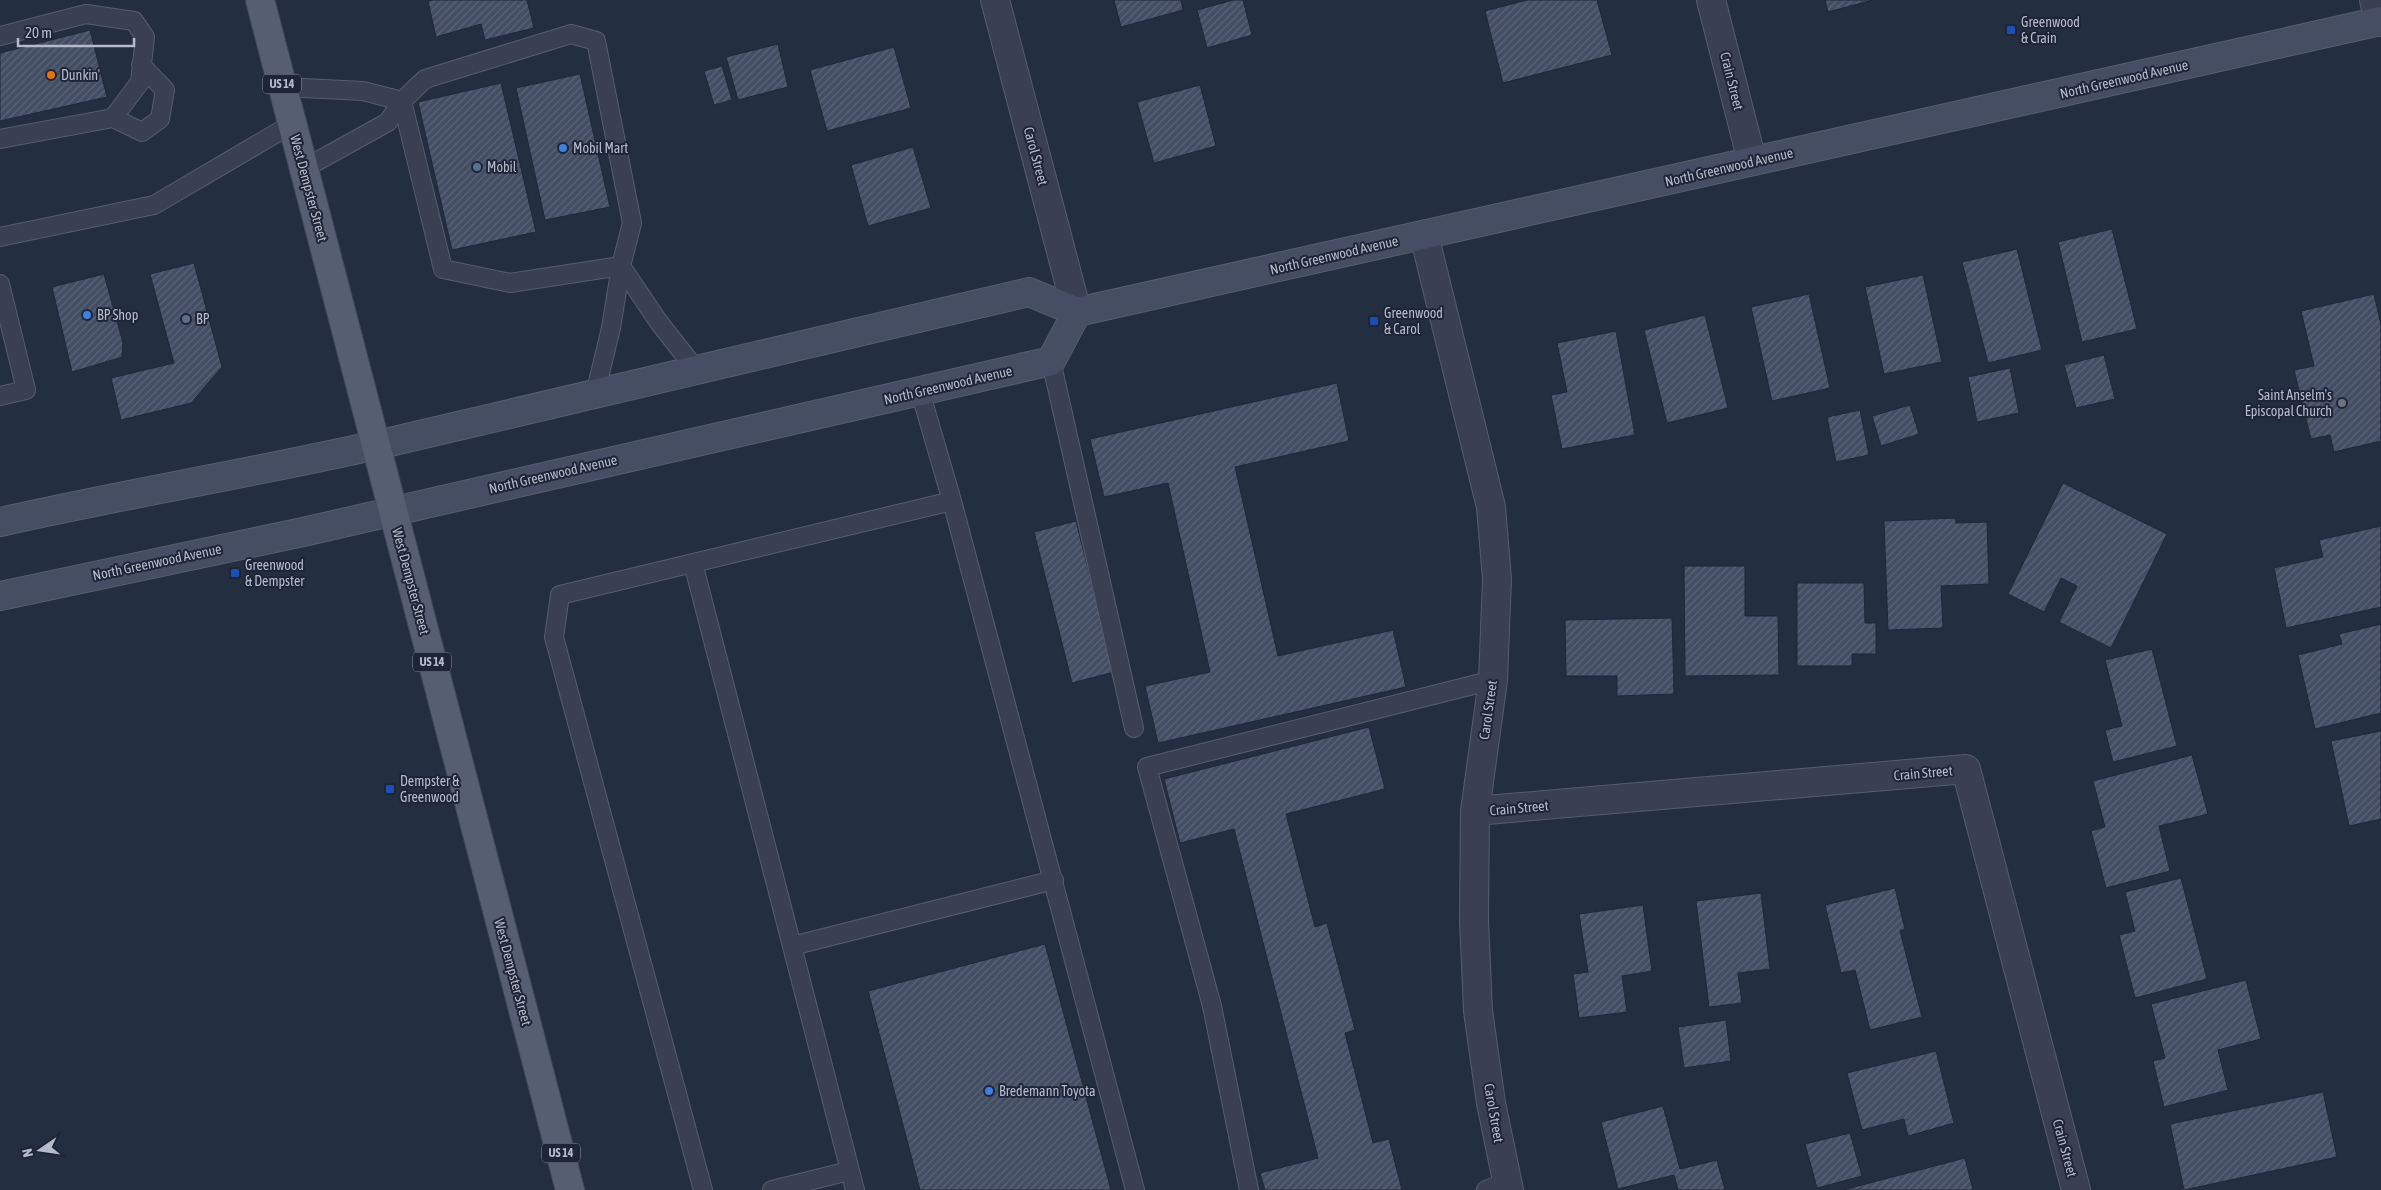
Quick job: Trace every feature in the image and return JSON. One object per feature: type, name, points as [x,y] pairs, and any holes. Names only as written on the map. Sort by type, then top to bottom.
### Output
[{"type":"main road","name":"West Dempster Street","points":[[260,0],[570,1190]]},
{"type":"main road","name":"North Greenwood Avenue","points":[[1077,312],[1752,161],[2378,14]]},
{"type":"main road","points":[[0,522],[122,495],[287,465],[697,371],[1029,292],[1077,312],[1051,361]]},
{"type":"main road","name":"North Greenwood Avenue","points":[[0,596],[392,510],[1051,361]]},
{"type":"street","name":"Carol Street","points":[[995,0],[1077,312]]},
{"type":"street","name":"Crain Street","points":[[1711,0],[1752,161]]},
{"type":"street","name":"Carol Street","points":[[1424,235],[1491,507],[1497,579],[1493,680],[1476,811],[1474,920],[1478,1011],[1501,1187]]},
{"type":"street","name":"Crain Street","points":[[1476,811],[1966,769],[2076,1190]]},
{"type":"lane","points":[[0,36],[86,14],[134,21],[145,37],[140,82],[113,118]]},
{"type":"lane","points":[[305,168],[388,122],[402,102],[425,79],[571,34],[596,41],[632,223],[621,266],[611,328],[595,394]]},
{"type":"lane","points":[[0,138],[113,118],[142,132],[160,119],[165,90],[141,65]]},
{"type":"lane","points":[[282,87],[363,91],[402,102]]},
{"type":"lane","points":[[402,102],[443,269],[510,283],[621,266]]},
{"type":"lane","points":[[0,237],[154,205],[292,124]]},
{"type":"lane","points":[[621,266],[658,321],[697,371]]},
{"type":"lane","points":[[0,284],[26,390],[0,396]]},
{"type":"lane","points":[[1051,361],[1134,728]]},
{"type":"lane","points":[[920,391],[952,500],[1135,1190]]},
{"type":"lane","points":[[703,1190],[554,637],[560,595],[952,500]]},
{"type":"lane","points":[[693,563],[855,1190]]},
{"type":"lane","points":[[1249,1190],[1212,1006],[1147,767],[1493,680]]},
{"type":"lane","points":[[792,946],[1054,880]]},
{"type":"lane","points":[[772,1190],[849,1171]]},
{"type":"building","points":[[527,0],[534,28],[485,40],[481,24],[436,37],[428,1]]},
{"type":"building","points":[[1114,0],[1181,0],[1183,10],[1121,27]]},
{"type":"building","points":[[1233,0],[1243,0],[1252,35],[1207,48],[1197,10]]},
{"type":"building","points":[[1527,0],[1597,0],[1612,55],[1503,83],[1485,11]]},
{"type":"building","points":[[1825,0],[1873,0],[1828,12]]},
{"type":"building","name":"Dunkin'","points":[[90,30],[107,97],[0,121],[0,53]]},
{"type":"building","points":[[778,44],[788,87],[738,100],[726,57]]},
{"type":"building","points":[[894,47],[911,108],[827,131],[810,70]]},
{"type":"building","points":[[722,66],[732,100],[714,105],[704,71]]},
{"type":"building","name":"Mobil Mart","points":[[580,74],[610,207],[545,220],[516,88]]},
{"type":"building","name":"Mobil","points":[[501,83],[536,232],[452,250],[418,102]]},
{"type":"building","points":[[1200,85],[1216,146],[1154,163],[1137,102]]},
{"type":"building","points":[[913,147],[931,208],[868,226],[851,165]]},
{"type":"building","points":[[2112,229],[2137,329],[2082,342],[2058,242]]},
{"type":"building","points":[[2017,249],[2042,350],[1988,363],[1962,262]]},
{"type":"building","name":"BP","points":[[194,263],[222,367],[191,403],[121,420],[111,378],[174,363],[150,274]]},
{"type":"building","name":"BP Shop","points":[[104,274],[123,343],[122,357],[72,372],[52,287]]},
{"type":"building","points":[[1923,275],[1942,362],[1884,374],[1865,287]]},
{"type":"building","points":[[1809,294],[1830,388],[1772,401],[1751,307]]},
{"type":"building","name":"Saint Anselm's Episcopal Church","points":[[2374,294],[2381,325],[2381,441],[2334,452],[2330,435],[2311,439],[2294,370],[2314,366],[2301,311]]},
{"type":"building","points":[[1705,315],[1728,408],[1667,423],[1644,330]]},
{"type":"building","points":[[1616,331],[1635,435],[1562,449],[1551,395],[1567,392],[1557,343]]},
{"type":"building","points":[[2104,355],[2115,399],[2076,408],[2064,365]]},
{"type":"building","points":[[2010,368],[2019,413],[1977,422],[1968,377]]},
{"type":"building","points":[[1337,383],[1349,441],[1235,467],[1278,656],[1393,630],[1406,687],[1158,743],[1145,686],[1210,672],[1168,483],[1104,497],[1090,439]]},
{"type":"building","points":[[1910,405],[1919,434],[1881,446],[1872,416]]},
{"type":"building","points":[[1860,410],[1869,455],[1836,462],[1827,417]]},
{"type":"building","points":[[2063,483],[2167,534],[2111,648],[2059,622],[2077,586],[2061,578],[2044,612],[2008,594]]},
{"type":"building","points":[[1955,518],[1956,523],[1987,522],[1989,584],[1941,586],[1943,628],[1888,630],[1884,521]]},
{"type":"building","points":[[1076,521],[1114,672],[1072,683],[1034,532]]},
{"type":"building","points":[[2381,526],[2381,607],[2286,628],[2274,568],[2323,557],[2319,540]]},
{"type":"building","points":[[1684,566],[1745,566],[1745,616],[1778,616],[1779,675],[1685,676]]},
{"type":"building","points":[[1797,583],[1864,583],[1865,623],[1876,623],[1876,654],[1852,654],[1852,666],[1797,666]]},
{"type":"building","points":[[1672,618],[1674,694],[1617,696],[1617,676],[1566,676],[1565,620]]},
{"type":"building","points":[[2381,624],[2381,713],[2315,729],[2298,655],[2342,644],[2339,634]]},
{"type":"building","points":[[2152,649],[2177,746],[2113,762],[2105,730],[2122,726],[2105,660]]},
{"type":"building","points":[[1369,727],[1385,789],[1286,814],[1315,927],[1327,923],[1355,1030],[1345,1033],[1373,1143],[1389,1139],[1402,1190],[1265,1190],[1260,1173],[1318,1158],[1234,829],[1180,843],[1164,779]]},
{"type":"building","points":[[2381,731],[2381,819],[2349,826],[2331,741]]},
{"type":"building","points":[[2192,755],[2208,814],[2159,826],[2170,871],[2106,888],[2091,831],[2105,827],[2093,781]]},
{"type":"building","points":[[2181,878],[2207,979],[2135,998],[2119,935],[2135,931],[2125,892]]},
{"type":"building","points":[[1895,888],[1905,929],[1900,931],[1922,1017],[1870,1030],[1855,970],[1841,973],[1825,905]]},
{"type":"building","points":[[1761,893],[1770,969],[1738,973],[1742,1003],[1709,1007],[1696,901]]},
{"type":"building","points":[[1643,905],[1652,971],[1622,976],[1627,1012],[1579,1018],[1573,974],[1588,972],[1579,914]]},
{"type":"building","name":"Bredemann Toyota","points":[[1045,944],[1111,1190],[920,1190],[868,991]]},
{"type":"building","points":[[2246,980],[2261,1039],[2218,1050],[2228,1090],[2164,1107],[2153,1061],[2165,1058],[2151,1004]]},
{"type":"building","points":[[1726,1020],[1731,1061],[1684,1068],[1678,1027]]},
{"type":"building","points":[[1936,1051],[1954,1123],[1908,1136],[1904,1119],[1862,1130],[1847,1073]]},
{"type":"building","points":[[2323,1092],[2337,1157],[2184,1190],[2170,1124]]},
{"type":"building","points":[[1663,1106],[1680,1169],[1717,1160],[1725,1190],[1678,1190],[1674,1175],[1618,1189],[1601,1122]]},
{"type":"building","points":[[1850,1133],[1862,1176],[1817,1188],[1805,1144]]},
{"type":"building","points":[[1965,1158],[1973,1190],[1843,1190]]},
{"type":"place","name":"Greenwood & Crain","points":[[2011,30]]},
{"type":"place","name":"Dunkin'","points":[[51,75]]},
{"type":"place","name":"Mobil Mart","points":[[563,148]]},
{"type":"place","name":"Mobil","points":[[477,167]]},
{"type":"place","name":"BP Shop","points":[[87,315]]},
{"type":"place","name":"BP","points":[[186,319]]},
{"type":"place","name":"Greenwood & Carol","points":[[1374,321]]},
{"type":"place","name":"Saint Anselm's Episcopal Church","points":[[2342,403]]},
{"type":"place","name":"Greenwood & Dempster","points":[[235,573]]},
{"type":"place","name":"Dempster & Greenwood","points":[[390,789]]},
{"type":"place","name":"Bredemann Toyota","points":[[989,1091]]}]
